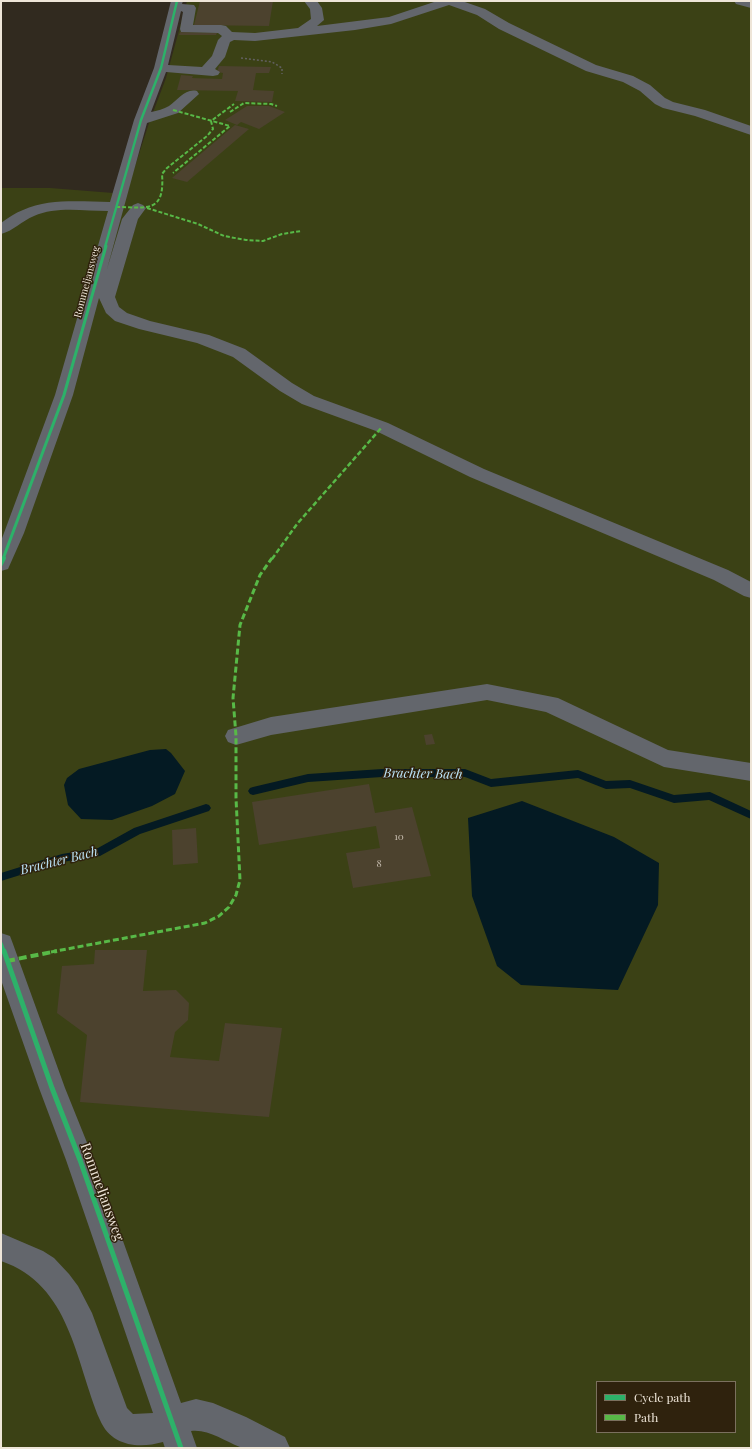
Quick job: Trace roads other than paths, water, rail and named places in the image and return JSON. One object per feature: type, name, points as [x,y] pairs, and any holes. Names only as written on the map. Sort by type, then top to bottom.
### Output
[{"type":"street","points":[[301,32],[318,20],[316,8],[310,1]]},
{"type":"street","points":[[162,68],[210,71],[218,57],[224,40],[230,37],[255,37],[355,26],[391,20],[450,1],[481,12],[504,26],[591,68],[628,79],[645,88],[660,101],[668,105],[700,113],[751,131]]},
{"type":"street","points":[[740,1],[751,4]]},
{"type":"street","points":[[176,5],[190,8],[186,28],[221,29],[230,37]]},
{"type":"street","name":"Rommeljansweg","points":[[1,564],[14,533],[64,395],[141,120],[162,68],[176,5]]},
{"type":"street","points":[[141,120],[173,110],[192,94]]},
{"type":"street","points":[[1,229],[29,213],[43,209],[67,207],[116,207]]},
{"type":"street","points":[[138,208],[130,219],[107,297],[112,309],[121,317],[145,325],[203,339],[239,353],[286,387],[308,400],[382,427],[477,473],[721,575],[751,592]]},
{"type":"street","points":[[236,736],[271,726],[487,692],[550,704],[664,758],[751,772]]},
{"type":"street","name":"Rommeljansweg","points":[[1,944],[52,1088],[80,1160],[177,1435]]},
{"type":"street","points":[[1,1247],[30,1260],[48,1272],[61,1287],[82,1324],[110,1407],[119,1423],[129,1429],[177,1435],[184,1416],[197,1415],[212,1418],[274,1448]]},
{"type":"water","points":[[166,749],[185,771],[175,794],[152,806],[112,820],[81,819],[68,805],[64,785],[67,778],[79,769],[150,750]]},
{"type":"water","points":[[522,801],[614,837],[659,863],[658,905],[618,990],[521,985],[497,966],[472,896],[468,818]]},
{"type":"waterway","name":"Brachter Bach","points":[[253,791],[308,778],[382,773],[465,773],[491,783],[578,774],[606,785],[630,784],[674,799],[710,796],[751,815]]},
{"type":"waterway","name":"Brachter Bach","points":[[1,877],[62,858],[100,852],[137,831],[206,808]]}]
